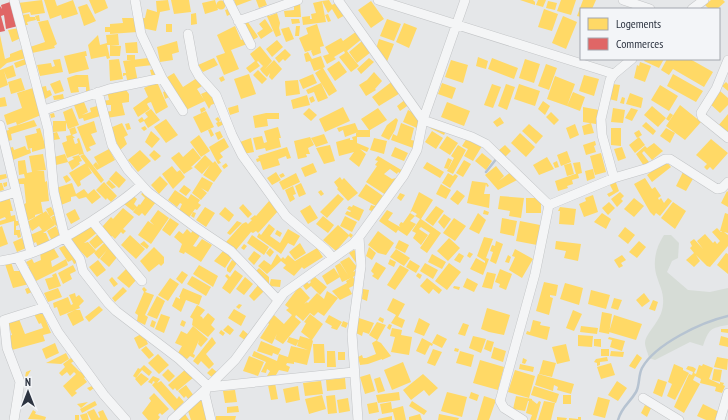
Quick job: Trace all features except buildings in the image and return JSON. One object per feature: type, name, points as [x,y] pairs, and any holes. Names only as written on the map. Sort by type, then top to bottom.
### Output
[{"type":"street","points":[[14,0],[44,110],[50,146],[50,166],[54,192],[65,238],[80,259],[83,271],[108,303],[179,359],[208,388]]},
{"type":"street","points":[[135,0],[141,34],[162,78],[183,111]]},
{"type":"street","points":[[228,0],[250,45]]},
{"type":"street","points":[[238,21],[298,0]]},
{"type":"street","points":[[338,0],[423,120],[472,137],[486,144],[549,204]]},
{"type":"street","points":[[378,0],[614,74]]},
{"type":"street","points":[[172,420],[208,388],[235,360],[278,300],[292,286],[359,237],[404,175],[417,150],[423,120],[458,24],[465,0]]},
{"type":"street","points":[[623,0],[647,8]]},
{"type":"street","points":[[693,8],[704,0]]},
{"type":"street","points":[[188,34],[194,67],[199,76],[216,95],[232,135],[242,155],[286,216],[326,250],[332,258]]},
{"type":"street","points":[[614,178],[600,127],[602,110],[610,80],[614,74],[631,60]]},
{"type":"street","points":[[728,60],[716,89],[701,113],[702,117],[728,138]]},
{"type":"street","points":[[44,110],[98,92],[162,78]]},
{"type":"street","points":[[98,92],[112,145],[118,157],[141,184],[148,192],[195,228],[231,251],[278,300]]},
{"type":"street","points":[[0,125],[31,254]]},
{"type":"street","points":[[549,204],[614,178],[648,168],[668,158],[717,189],[722,188],[728,182]]},
{"type":"street","points":[[0,261],[31,254],[65,238],[122,202],[141,184]]},
{"type":"street","points":[[0,196],[16,192]]},
{"type":"street","points":[[523,420],[504,408],[500,401],[535,274],[549,204]]},
{"type":"street","points":[[92,221],[142,281]]},
{"type":"street","points":[[358,420],[352,334],[361,266],[359,237]]},
{"type":"street","points":[[18,258],[69,349],[104,395],[126,420]]},
{"type":"street","points":[[14,420],[20,382],[7,348],[4,320],[45,307]]},
{"type":"street","points":[[208,388],[354,372]]},
{"type":"street","points":[[208,388],[205,396],[211,420]]},
{"type":"street","points":[[720,420],[728,393]]},
{"type":"street","points":[[643,398],[679,420]]},
{"type":"shaded area","points":[[664,235],[671,235],[679,243],[678,258],[672,261],[667,272],[688,290],[710,292],[728,288],[728,325],[711,330],[703,346],[690,342],[655,360],[649,358],[645,343],[648,334],[660,316],[662,310],[663,297],[657,277],[655,260],[657,250]]},
{"type":"waterway","points":[[486,172],[497,158]]},
{"type":"waterway","points":[[618,420],[622,411],[636,392],[642,368],[648,359],[680,335],[705,323],[728,316]]}]
